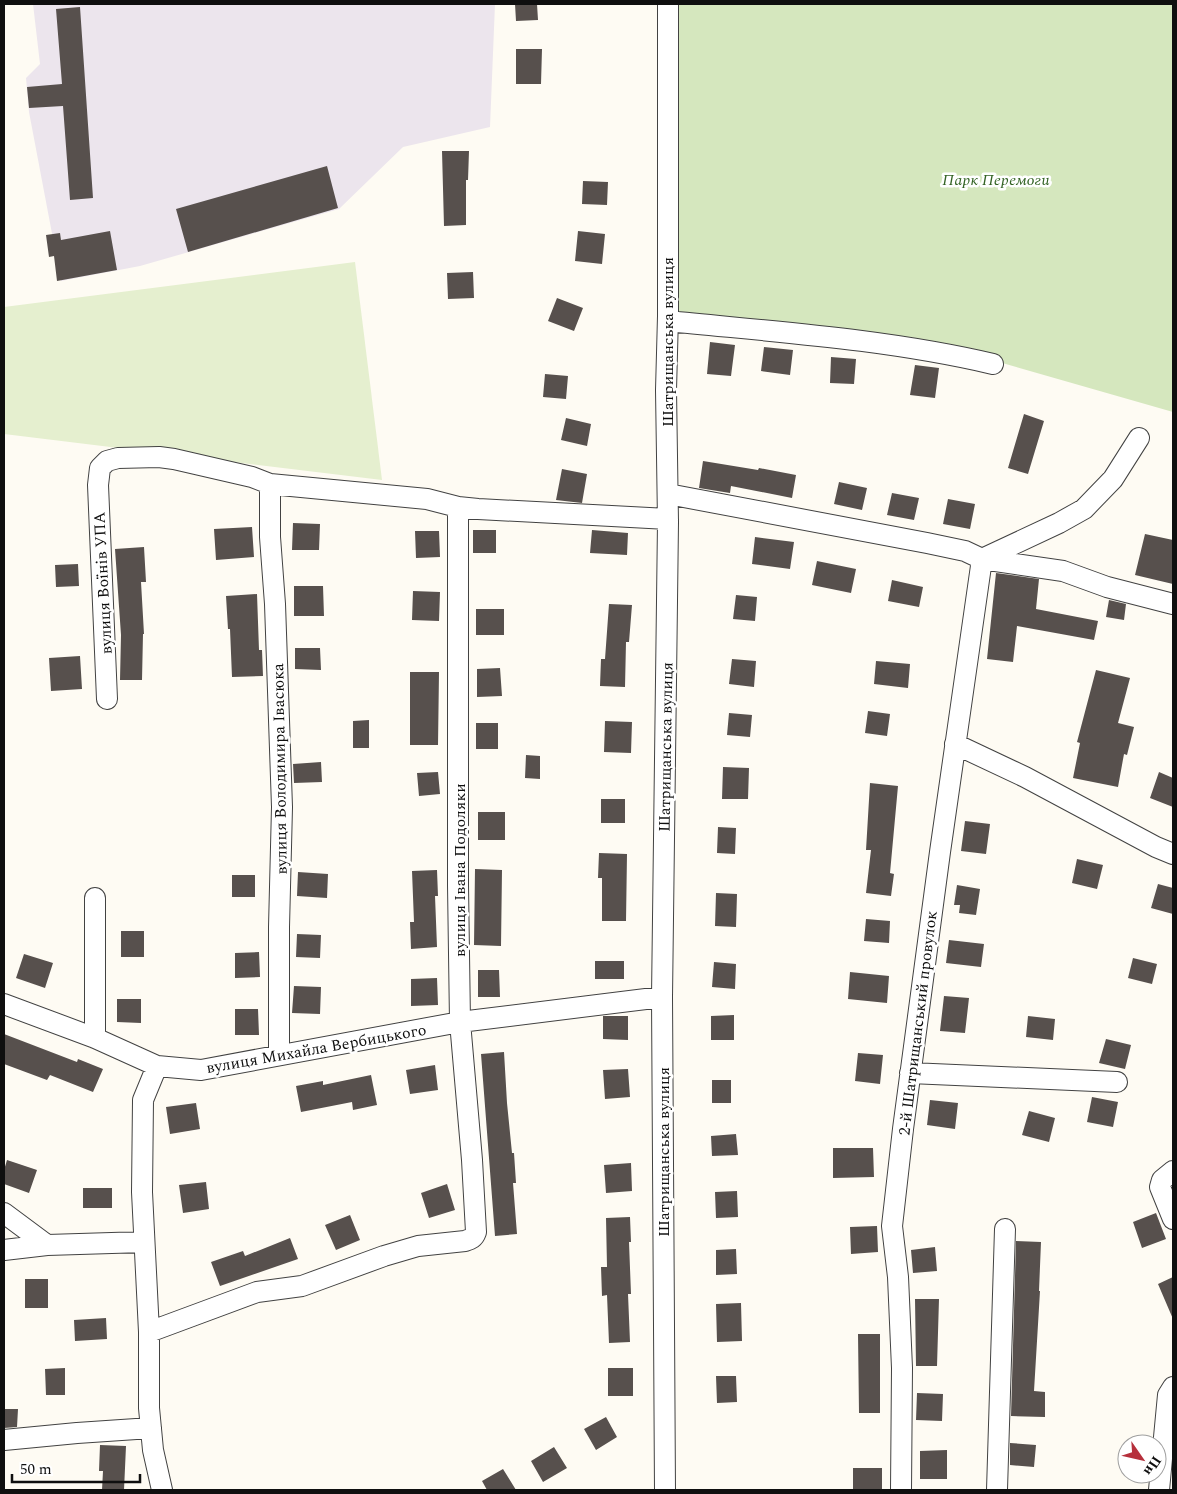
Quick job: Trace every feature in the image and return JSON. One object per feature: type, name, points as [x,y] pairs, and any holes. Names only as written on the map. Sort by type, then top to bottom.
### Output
[{"type":"street","name":"Шатрищанська вулиця","points":[[665,1490],[662,997],[668,519],[666,390],[668,321],[668,4]]},
{"type":"street","points":[[668,321],[931,351],[993,364]]},
{"type":"street","points":[[982,559],[1059,523],[1084,509],[1113,479],[1139,438]]},
{"type":"street","name":"вулиця Воїнів УПА","points":[[107,699],[98,485],[100,468],[107,461],[118,458],[158,457],[252,477],[270,484]]},
{"type":"street","points":[[270,484],[427,499],[458,507],[549,514],[668,519]]},
{"type":"street","name":"вулиця Володимира Івасюка","points":[[270,484],[270,537],[282,807],[279,927],[279,1054]]},
{"type":"street","points":[[668,494],[927,543],[965,551],[982,559],[1063,571],[1107,587],[1173,604]]},
{"type":"street","name":"вулиця Івана Подоляки","points":[[149,1332],[256,1292],[302,1286],[384,1256],[418,1246],[471,1239],[476,1232],[460,1022],[458,507]]},
{"type":"street","name":"2-й Шатрищанський провулок","points":[[902,1490],[901,1349],[898,1277],[892,1226],[910,1073],[982,559]]},
{"type":"street","points":[[955,744],[1025,776],[1156,847],[1173,854]]},
{"type":"street","points":[[95,898],[95,1038]]},
{"type":"street","name":"вулиця Михайла Вербицького","points":[[4,1004],[95,1038],[157,1066],[201,1070],[279,1054],[460,1022],[662,997]]},
{"type":"street","points":[[157,1066],[144,1098],[142,1112],[142,1192],[149,1332],[151,1428],[153,1454],[162,1490]]},
{"type":"street","points":[[910,1073],[1118,1082]]},
{"type":"street","points":[[1173,1171],[1162,1180],[1160,1187],[1173,1219]]},
{"type":"street","points":[[4,1213],[47,1245]]},
{"type":"street","points":[[997,1490],[1006,1229]]},
{"type":"street","points":[[4,1250],[47,1245],[144,1242]]},
{"type":"street","points":[[1159,1490],[1168,1395],[1173,1387]]},
{"type":"street","points":[[4,1440],[151,1428]]},
{"type":"shaded area","points":[[33,4],[495,4],[490,127],[403,147],[339,209],[140,266],[61,281],[29,112],[26,78],[40,64]]},
{"type":"green space","name":"Парк Перемоги","points":[[679,4],[1173,4],[1173,412],[915,338],[675,317]]},
{"type":"green space","points":[[355,262],[382,480],[4,434],[4,307]]},
{"type":"building","points":[[515,4],[537,4],[538,20],[516,21]]},
{"type":"building","points":[[80,7],[93,198],[70,200],[63,106],[29,108],[27,87],[62,84],[56,9]]},
{"type":"building","points":[[516,49],[542,49],[541,84],[516,84]]},
{"type":"building","points":[[442,151],[469,151],[468,180],[466,180],[466,225],[444,226]]},
{"type":"building","points":[[327,166],[338,208],[188,252],[176,209]]},
{"type":"building","points":[[583,181],[608,182],[607,205],[582,204]]},
{"type":"building","points":[[110,231],[117,270],[57,281],[54,256],[49,257],[46,235],[60,233],[61,240]]},
{"type":"building","points":[[578,231],[605,234],[602,264],[575,261]]},
{"type":"building","points":[[473,272],[474,298],[448,299],[447,273]]},
{"type":"building","points":[[557,298],[583,308],[574,331],[548,321]]},
{"type":"building","points":[[710,342],[735,345],[731,376],[707,374]]},
{"type":"building","points":[[764,347],[793,350],[790,375],[761,371]]},
{"type":"building","points":[[831,357],[856,359],[854,384],[830,383]]},
{"type":"building","points":[[915,365],[939,368],[935,398],[910,395]]},
{"type":"building","points":[[545,374],[568,376],[566,399],[543,397]]},
{"type":"building","points":[[1024,414],[1044,421],[1028,474],[1008,468]]},
{"type":"building","points":[[566,418],[591,424],[587,446],[561,440]]},
{"type":"building","points":[[703,461],[796,475],[792,498],[731,486],[730,493],[699,488]]},
{"type":"building","points":[[562,469],[587,474],[582,503],[556,500]]},
{"type":"building","points":[[839,482],[867,488],[862,510],[834,504]]},
{"type":"building","points":[[892,493],[919,498],[914,520],[887,515]]},
{"type":"building","points":[[948,499],[975,504],[970,529],[943,524]]},
{"type":"building","points":[[293,523],[320,524],[319,550],[292,550]]},
{"type":"building","points":[[252,527],[254,557],[216,560],[214,529]]},
{"type":"building","points":[[473,530],[496,530],[496,553],[473,553]]},
{"type":"building","points":[[592,530],[628,533],[627,555],[590,553]]},
{"type":"building","points":[[415,531],[439,531],[440,557],[416,558]]},
{"type":"building","points":[[1145,534],[1173,540],[1173,584],[1135,575]]},
{"type":"building","points":[[755,537],[794,542],[790,569],[752,564]]},
{"type":"building","points":[[144,547],[146,582],[141,582],[144,634],[142,680],[120,680],[121,635],[115,549]]},
{"type":"building","points":[[817,561],[856,569],[851,593],[812,585]]},
{"type":"building","points":[[78,564],[79,586],[56,587],[55,565]]},
{"type":"building","points":[[996,573],[1039,579],[1036,609],[1098,621],[1094,640],[1017,626],[1013,662],[987,659]]},
{"type":"building","points":[[892,580],[923,587],[919,607],[888,601]]},
{"type":"building","points":[[294,586],[323,586],[324,616],[294,616]]},
{"type":"building","points":[[413,591],[440,592],[439,621],[412,620]]},
{"type":"building","points":[[257,594],[259,650],[262,650],[263,676],[232,677],[230,629],[228,629],[226,596]]},
{"type":"building","points":[[736,595],[757,597],[755,621],[733,619]]},
{"type":"building","points":[[1109,600],[1126,604],[1124,620],[1106,617]]},
{"type":"building","points":[[609,604],[632,605],[629,642],[626,642],[625,687],[600,686],[601,659],[605,659]]},
{"type":"building","points":[[476,609],[504,609],[504,635],[476,635]]},
{"type":"building","points":[[295,648],[320,648],[321,670],[295,669]]},
{"type":"building","points":[[80,656],[82,689],[51,691],[49,658]]},
{"type":"building","points":[[732,659],[756,661],[754,687],[729,684]]},
{"type":"building","points":[[876,661],[910,664],[908,688],[874,684]]},
{"type":"building","points":[[500,668],[502,696],[477,697],[477,669]]},
{"type":"building","points":[[1096,670],[1130,678],[1118,723],[1134,727],[1127,755],[1124,754],[1118,787],[1073,778],[1080,743],[1077,742]]},
{"type":"building","points":[[410,672],[439,672],[438,745],[410,745]]},
{"type":"building","points":[[868,711],[890,714],[887,736],[865,733]]},
{"type":"building","points":[[729,713],[752,715],[750,737],[727,735]]},
{"type":"building","points":[[369,720],[369,748],[353,748],[353,721]]},
{"type":"building","points":[[605,721],[632,722],[631,753],[604,752]]},
{"type":"building","points":[[476,723],[498,723],[498,749],[476,749]]},
{"type":"building","points":[[526,755],[540,756],[540,779],[525,778]]},
{"type":"building","points":[[321,762],[322,782],[294,783],[293,764]]},
{"type":"building","points":[[723,767],[749,768],[748,799],[722,799]]},
{"type":"building","points":[[438,772],[440,794],[419,796],[417,773]]},
{"type":"building","points":[[1159,772],[1173,778],[1173,807],[1150,798]]},
{"type":"building","points":[[870,783],[898,786],[890,873],[894,874],[891,896],[866,893],[871,850],[866,850]]},
{"type":"building","points":[[601,799],[625,799],[625,823],[601,823]]},
{"type":"building","points":[[478,812],[505,812],[505,840],[478,840]]},
{"type":"building","points":[[965,821],[990,824],[986,854],[961,851]]},
{"type":"building","points":[[718,827],[736,828],[735,854],[717,853]]},
{"type":"building","points":[[599,853],[627,854],[626,921],[602,921],[602,878],[598,878]]},
{"type":"building","points":[[1077,859],[1103,865],[1097,889],[1072,883]]},
{"type":"building","points":[[475,869],[502,870],[501,946],[474,945]]},
{"type":"building","points":[[437,870],[438,896],[435,896],[437,947],[411,949],[410,922],[414,922],[412,871]]},
{"type":"building","points":[[298,872],[328,874],[327,898],[297,896]]},
{"type":"building","points":[[232,875],[255,875],[255,897],[232,897]]},
{"type":"building","points":[[1158,884],[1173,888],[1173,914],[1151,908]]},
{"type":"building","points":[[957,885],[980,889],[976,915],[959,913],[960,905],[954,905]]},
{"type":"building","points":[[716,893],[737,894],[736,927],[715,926]]},
{"type":"building","points":[[866,919],[890,921],[889,943],[864,941]]},
{"type":"building","points":[[121,931],[144,931],[144,957],[121,957]]},
{"type":"building","points":[[297,934],[321,935],[320,958],[296,957]]},
{"type":"building","points":[[949,940],[984,944],[981,967],[946,963]]},
{"type":"building","points":[[259,952],[260,977],[235,978],[235,953]]},
{"type":"building","points":[[24,954],[53,963],[45,988],[16,978]]},
{"type":"building","points":[[1133,958],[1157,964],[1152,984],[1128,978]]},
{"type":"building","points":[[595,961],[624,961],[624,979],[595,979]]},
{"type":"building","points":[[714,962],[736,964],[735,989],[712,987]]},
{"type":"building","points":[[478,970],[499,970],[500,997],[478,997]]},
{"type":"building","points":[[850,972],[889,976],[887,1003],[848,999]]},
{"type":"building","points":[[437,978],[438,1005],[411,1006],[411,979]]},
{"type":"building","points":[[294,986],[321,987],[320,1014],[292,1013]]},
{"type":"building","points":[[944,996],[969,998],[965,1033],[940,1031]]},
{"type":"building","points":[[117,999],[141,999],[141,1023],[117,1022]]},
{"type":"building","points":[[235,1009],[258,1009],[259,1035],[235,1035]]},
{"type":"building","points":[[734,1015],[734,1040],[711,1040],[711,1016]]},
{"type":"building","points":[[603,1016],[628,1016],[628,1040],[603,1039]]},
{"type":"building","points":[[1028,1016],[1055,1019],[1053,1040],[1026,1037]]},
{"type":"building","points":[[4,1034],[77,1062],[78,1059],[103,1069],[93,1092],[50,1075],[47,1080],[4,1064]]},
{"type":"building","points":[[1106,1039],[1131,1045],[1125,1069],[1099,1063]]},
{"type":"building","points":[[504,1052],[507,1103],[512,1153],[514,1153],[516,1183],[513,1183],[517,1234],[495,1236],[481,1054]]},
{"type":"building","points":[[858,1053],[883,1055],[880,1084],[855,1081]]},
{"type":"building","points":[[435,1065],[438,1090],[410,1094],[406,1070]]},
{"type":"building","points":[[628,1069],[630,1097],[605,1099],[603,1070]]},
{"type":"building","points":[[371,1075],[377,1105],[353,1110],[352,1102],[301,1112],[296,1086],[323,1081],[323,1085]]},
{"type":"building","points":[[712,1080],[731,1080],[731,1103],[712,1103]]},
{"type":"building","points":[[1092,1097],[1118,1102],[1113,1127],[1087,1122]]},
{"type":"building","points":[[930,1100],[958,1103],[955,1129],[927,1125]]},
{"type":"building","points":[[196,1103],[200,1129],[170,1134],[166,1107]]},
{"type":"building","points":[[1029,1111],[1055,1118],[1049,1142],[1022,1135]]},
{"type":"building","points":[[736,1134],[738,1155],[712,1156],[711,1136]]},
{"type":"building","points":[[833,1148],[873,1148],[874,1177],[833,1178]]},
{"type":"building","points":[[7,1160],[37,1170],[29,1193],[4,1184],[4,1170]]},
{"type":"building","points":[[631,1163],[632,1191],[606,1193],[604,1165]]},
{"type":"building","points":[[206,1182],[209,1209],[183,1213],[179,1185]]},
{"type":"building","points":[[447,1184],[455,1210],[429,1218],[421,1193]]},
{"type":"building","points":[[83,1188],[112,1188],[112,1208],[83,1208]]},
{"type":"building","points":[[737,1191],[738,1217],[716,1218],[715,1192]]},
{"type":"building","points":[[1156,1213],[1166,1239],[1142,1248],[1133,1222]]},
{"type":"building","points":[[350,1215],[360,1240],[336,1250],[325,1225]]},
{"type":"building","points":[[630,1217],[631,1294],[628,1294],[630,1342],[609,1343],[607,1295],[602,1296],[601,1267],[607,1267],[606,1218]]},
{"type":"building","points":[[877,1226],[878,1252],[851,1254],[850,1227]]},
{"type":"building","points":[[290,1238],[298,1259],[220,1286],[211,1262],[243,1251],[245,1256]]},
{"type":"building","points":[[1016,1241],[1041,1242],[1034,1391],[1045,1392],[1045,1417],[1011,1416]]},
{"type":"building","points":[[935,1247],[937,1271],[913,1273],[911,1250]]},
{"type":"building","points":[[736,1249],[737,1274],[716,1275],[716,1250]]},
{"type":"building","points":[[1173,1277],[1173,1319],[1158,1284]]},
{"type":"building","points":[[25,1279],[48,1279],[48,1308],[25,1308]]},
{"type":"building","points":[[915,1299],[939,1299],[937,1366],[916,1366]]},
{"type":"building","points":[[741,1303],[742,1341],[717,1342],[716,1304]]},
{"type":"building","points":[[106,1318],[107,1339],[75,1341],[74,1320]]},
{"type":"building","points":[[858,1334],[880,1334],[880,1413],[859,1413]]},
{"type":"building","points":[[65,1368],[65,1395],[46,1395],[45,1369]]},
{"type":"building","points":[[608,1368],[633,1368],[633,1396],[608,1396]]},
{"type":"building","points":[[716,1376],[736,1376],[737,1402],[717,1403]]},
{"type":"building","points":[[917,1393],[943,1394],[942,1421],[916,1420]]},
{"type":"building","points":[[4,1409],[18,1409],[17,1427],[4,1428]]},
{"type":"building","points":[[606,1417],[617,1437],[596,1450],[584,1429]]},
{"type":"building","points":[[1010,1443],[1036,1445],[1034,1467],[1010,1465]]},
{"type":"building","points":[[100,1445],[126,1446],[124,1490],[102,1490],[103,1471],[99,1471]]},
{"type":"building","points":[[554,1447],[567,1468],[543,1482],[531,1461]]},
{"type":"building","points":[[947,1450],[947,1479],[920,1479],[920,1451]]},
{"type":"building","points":[[853,1468],[882,1468],[882,1490],[853,1490]]},
{"type":"building","points":[[503,1469],[516,1490],[487,1490],[482,1481]]}]
